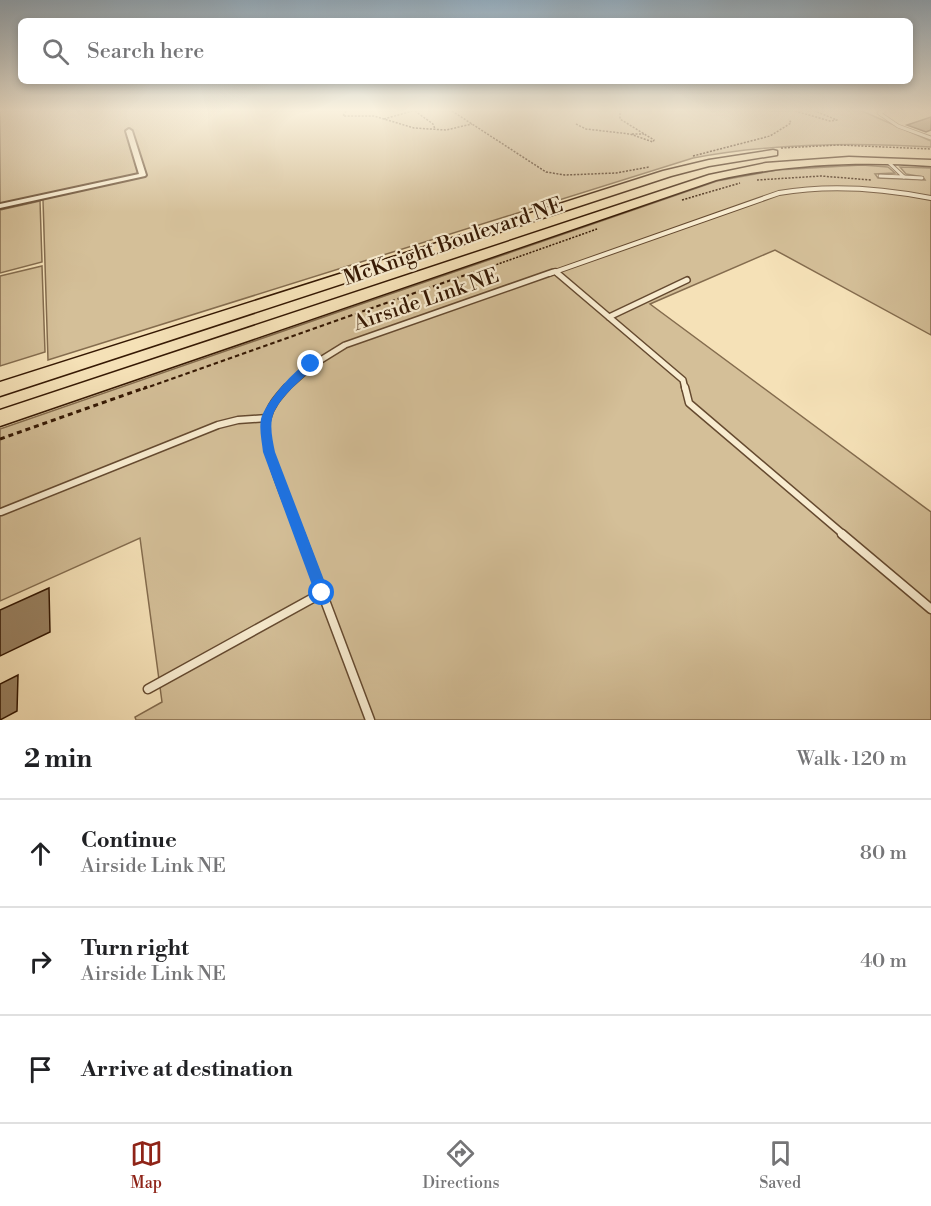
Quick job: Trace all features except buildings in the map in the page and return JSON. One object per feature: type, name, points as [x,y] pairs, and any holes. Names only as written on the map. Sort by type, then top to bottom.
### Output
[{"type":"main road","name":"McKnight Boulevard NE","points":[[0,389],[668,173],[738,158],[789,152],[878,150],[928,160]]},
{"type":"main road","name":"McKnight Boulevard NE","points":[[0,418],[681,186],[740,170],[764,167],[824,162],[928,160]]},
{"type":"street","points":[[0,206],[143,175],[133,145]]},
{"type":"lane","points":[[887,161],[904,177]]},
{"type":"lane","points":[[880,176],[922,178]]},
{"type":"lane","name":"Airside Link NE","points":[[267,418],[275,402],[311,364],[336,349],[762,198],[791,190],[850,188],[931,198]]},
{"type":"lane","points":[[555,271],[683,380],[689,402],[931,609]]},
{"type":"lane","points":[[609,317],[687,280]]},
{"type":"lane","points":[[1,513],[218,425],[238,420],[267,418],[269,452],[370,720]]},
{"type":"lane","points":[[148,689],[322,593]]},
{"type":"path","points":[[503,145],[534,165],[553,173],[616,173],[649,167]]},
{"type":"path","points":[[694,156],[735,145]]},
{"type":"path","points":[[672,203],[727,186],[757,180],[821,176],[874,180]]},
{"type":"path","points":[[0,439],[597,229]]},
{"type":"shaded area","points":[[0,145],[836,145],[753,149],[693,158],[48,360],[43,200],[0,209]]},
{"type":"shaded area","points":[[883,145],[931,145],[931,147]]},
{"type":"shaded area","points":[[862,165],[888,167],[895,173],[875,174],[878,178],[925,180],[923,177],[906,174],[900,167],[931,168],[931,335],[775,250],[650,304],[931,512],[931,720],[136,720],[135,717],[162,702],[140,538],[0,601],[0,429],[717,181],[777,170]]},
{"type":"shaded area","points":[[40,201],[42,262],[0,273],[0,210]]},
{"type":"shaded area","points":[[42,266],[45,352],[0,366],[0,276]]},
{"type":"route","points":[[311,364],[275,402],[267,418],[266,430],[269,452],[322,593]]}]
